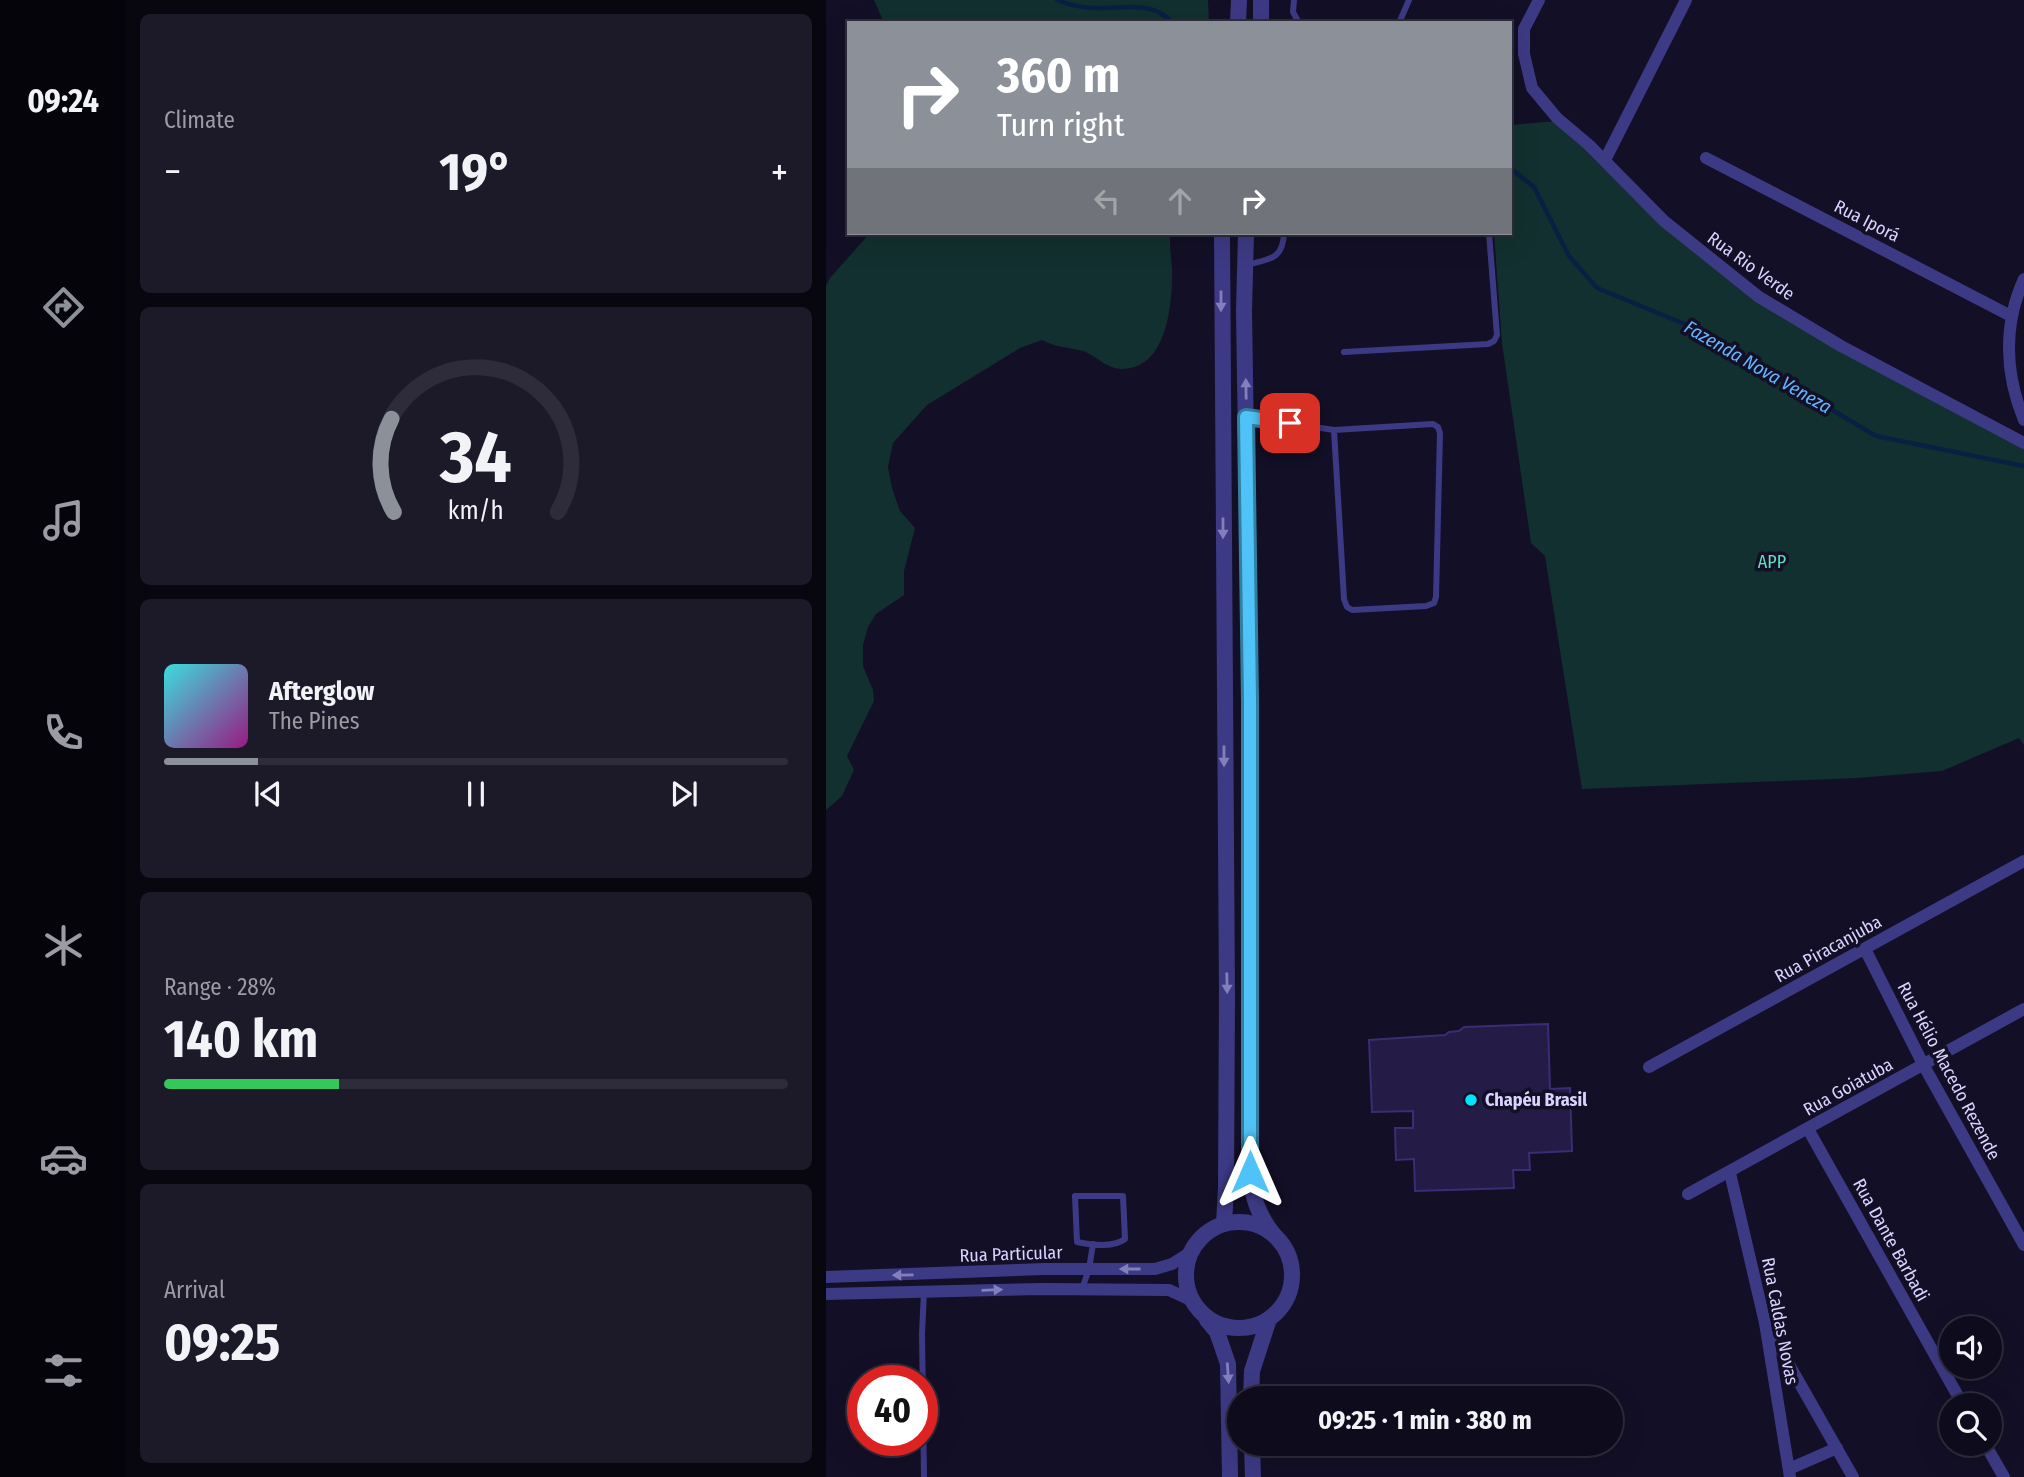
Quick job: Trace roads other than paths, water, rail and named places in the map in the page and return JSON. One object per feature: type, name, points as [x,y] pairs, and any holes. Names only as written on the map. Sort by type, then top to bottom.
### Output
[{"type":"street","points":[[1238,21],[1239,0]]},
{"type":"street","points":[[1261,0],[1261,21]]},
{"type":"street","name":"Rua Rio Verde","points":[[1539,0],[1524,29],[1524,54],[1532,88],[1557,118],[1605,160],[1664,221],[1759,297],[1841,346],[2024,443]]},
{"type":"street","points":[[1605,160],[1686,0]]},
{"type":"street","name":"Rua Iporá","points":[[1706,158],[2011,316]]},
{"type":"street","points":[[1222,235],[1227,995],[1224,1224]]},
{"type":"street","points":[[1197,1307],[1211,1320],[1234,1328],[1258,1324],[1269,1319],[1284,1303],[1292,1283],[1287,1252],[1263,1221],[1255,1203],[1250,1172],[1246,235]]},
{"type":"street","points":[[2024,279],[2011,316],[2009,368],[2013,392],[2024,421]]},
{"type":"street","name":"Rua Piracanjuba","points":[[1649,1067],[2024,861]]},
{"type":"street","name":"Rua Hélio Macedo Rezende","points":[[1865,949],[1924,1066],[2024,1245]]},
{"type":"street","name":"Rua Goiatuba","points":[[1688,1194],[2024,1009]]},
{"type":"street","name":"Rua Dante Barbadi","points":[[1808,1129],[1956,1393]]},
{"type":"street","name":"Rua Caldas Novas","points":[[1730,1172],[1765,1323],[1789,1473]]},
{"type":"street","points":[[1230,1477],[1228,1364],[1217,1332],[1187,1289],[1187,1261],[1201,1237],[1224,1224],[1251,1223],[1274,1235]]},
{"type":"street","name":"Rua Particular","points":[[826,1277],[1044,1269],[1156,1269],[1172,1264],[1194,1250]]},
{"type":"street","points":[[1043,1289],[1044,1269]]},
{"type":"street","name":"Rua Particular","points":[[833,1298],[1043,1289],[1169,1290],[1197,1307]]},
{"type":"street","points":[[1251,1386],[1252,1371],[1269,1319]]},
{"type":"street","points":[[1765,1323],[1853,1477]]},
{"type":"street","points":[[1789,1473],[1837,1448]]},
{"type":"street","points":[[1252,1456],[1253,1477]]},
{"type":"street","points":[[1992,1456],[2004,1477]]},
{"type":"lane","points":[[1294,0],[1293,12],[1298,21]]},
{"type":"lane","points":[[1400,21],[1409,0]]},
{"type":"lane","points":[[1245,265],[1279,254],[1283,247],[1283,235]]},
{"type":"lane","points":[[1344,352],[1488,344],[1494,341],[1497,335],[1489,235]]},
{"type":"lane","points":[[1246,417],[1334,430],[1433,424],[1438,427],[1437,569],[1434,603],[1426,606],[1352,610],[1347,607],[1344,599],[1334,430]]},
{"type":"lane","points":[[1075,1196],[1123,1196],[1125,1239],[1120,1243],[1093,1244],[1076,1241],[1075,1196]]},
{"type":"lane","points":[[1082,1289],[1093,1244]]},
{"type":"lane","points":[[924,1292],[924,1477]]},
{"type":"waterway","name":"Fazenda Nova Veneza","points":[[1057,0],[1089,8],[1139,7],[1157,11],[1171,21]]},
{"type":"waterway","name":"Fazenda Nova Veneza","points":[[1512,170],[1534,187],[1569,256],[1597,288],[1692,327],[1876,436],[2024,466]]},
{"type":"place","name":"Chapéu Brasil","points":[[1471,1100]]},
{"type":"park label","name":"APP","points":[[1772,562]]}]
